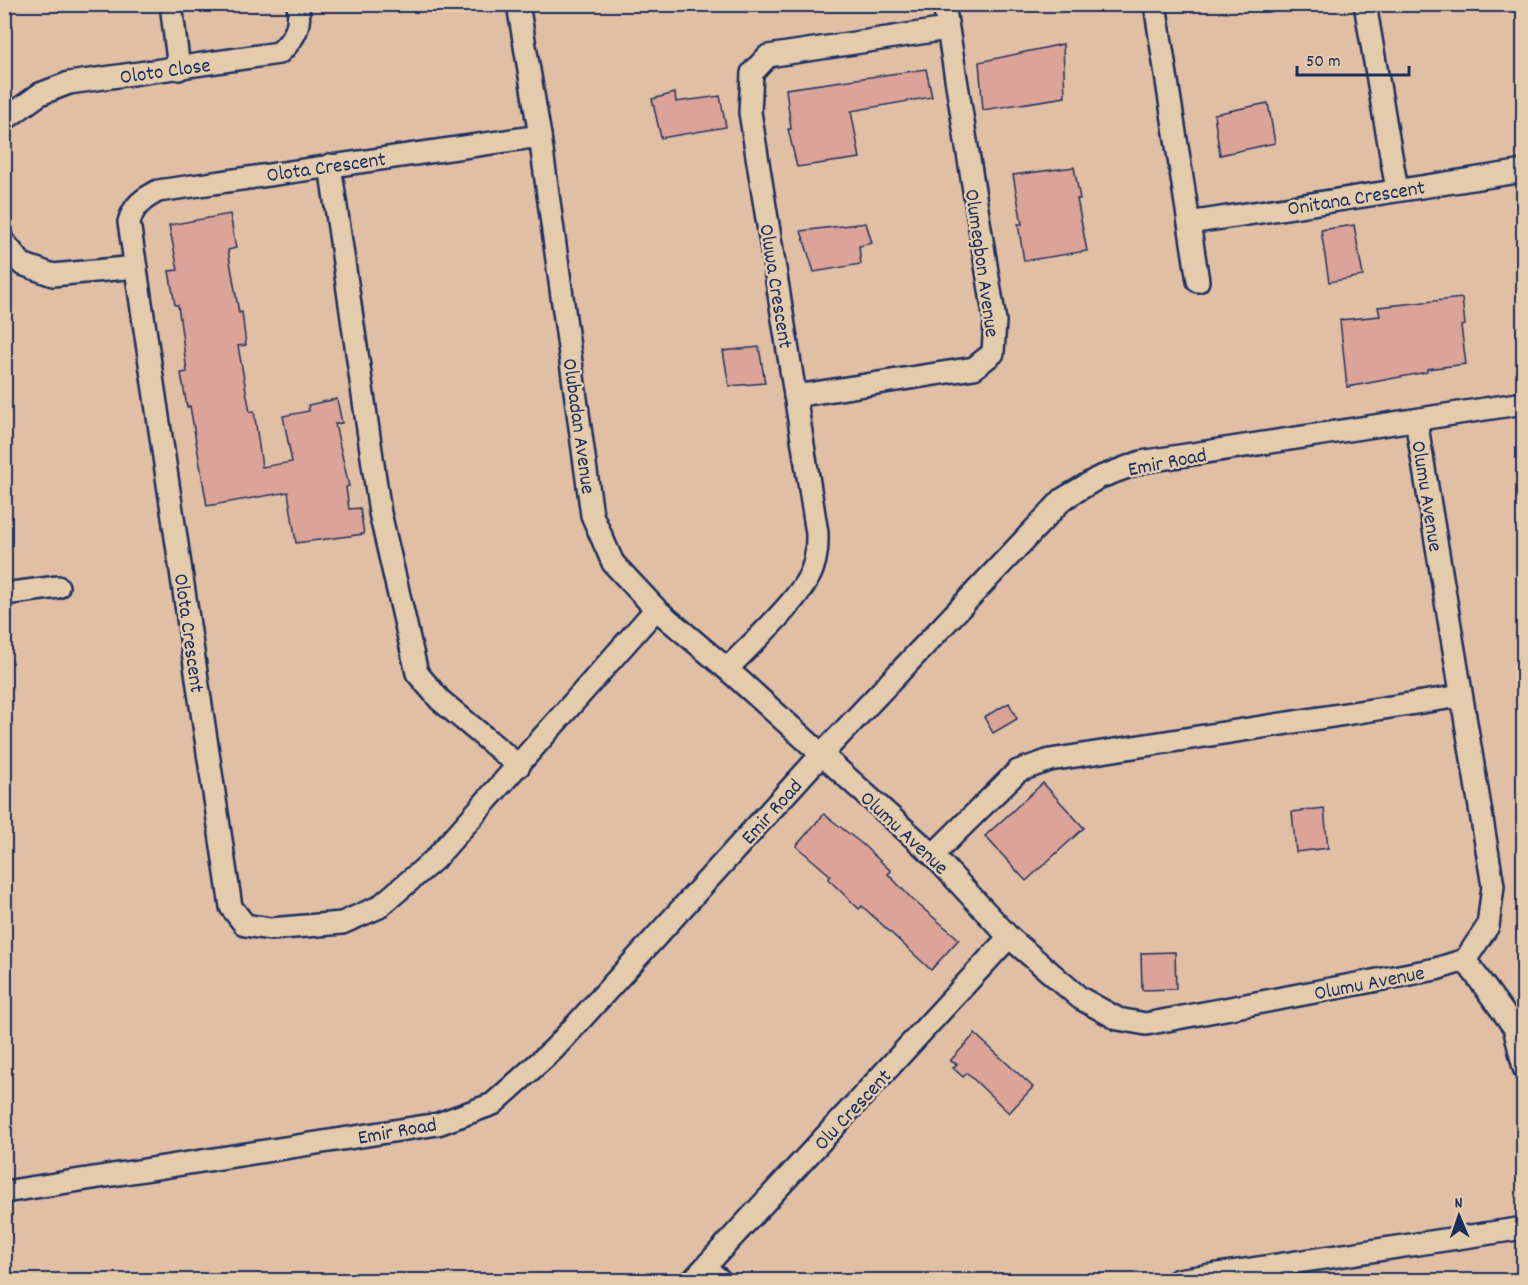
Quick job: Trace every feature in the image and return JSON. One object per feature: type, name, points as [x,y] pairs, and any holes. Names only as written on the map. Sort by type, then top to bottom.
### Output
[{"type":"street","points":[[171,4],[179,69]]},
{"type":"street","name":"Oloto Close","points":[[4,120],[40,94],[69,83],[279,53],[295,37],[300,18],[298,4]]},
{"type":"street","name":"Olubadan Avenue","points":[[518,4],[540,136],[592,515],[613,563],[656,609],[727,669],[822,755]]},
{"type":"street","name":"Olumegbon Avenue","points":[[795,396],[974,368],[993,353],[995,321],[944,4]]},
{"type":"street","points":[[1155,4],[1198,281]]},
{"type":"street","points":[[1365,4],[1396,190]]},
{"type":"street","name":"Oluwa Crescent","points":[[727,669],[780,614],[811,573],[817,553],[818,533],[750,112],[752,74],[768,56],[947,29]]},
{"type":"street","name":"Olota Crescent","points":[[540,136],[158,191],[141,200],[132,211],[129,222],[231,907],[245,925],[270,929],[342,923],[379,908],[435,859],[656,609]]},
{"type":"street","points":[[330,165],[381,521],[417,673],[440,700],[519,766]]},
{"type":"street","name":"Onitana Crescent","points":[[1189,223],[1524,171]]},
{"type":"street","points":[[4,242],[22,264],[53,275],[136,267]]},
{"type":"street","name":"Emir Road","points":[[4,1192],[438,1124],[493,1104],[554,1049],[822,755],[1063,500],[1098,478],[1141,462],[1524,403]]},
{"type":"street","name":"Olumu Avenue","points":[[822,755],[933,855],[1009,937],[1080,998],[1118,1019],[1146,1024],[1436,969],[1465,960],[1488,926],[1493,886],[1416,420]]},
{"type":"street","points":[[4,594],[58,587]]},
{"type":"street","points":[[933,855],[1018,771],[1050,760],[1461,696]]},
{"type":"street","name":"Olu Crescent","points":[[706,1276],[1009,937]]},
{"type":"street","points":[[1465,960],[1514,1027],[1524,1068]]},
{"type":"street","points":[[1178,1281],[1524,1228]]},
{"type":"building","points":[[1063,44],[1065,97],[983,110],[979,62]]},
{"type":"building","points":[[926,69],[932,97],[851,111],[860,158],[797,167],[788,129],[791,129],[786,89]]},
{"type":"building","points":[[675,93],[676,102],[720,96],[726,127],[661,138],[652,99]]},
{"type":"building","points":[[1268,103],[1275,143],[1220,155],[1214,114]]},
{"type":"building","points":[[1074,167],[1080,199],[1077,199],[1087,251],[1024,261],[1018,224],[1022,224],[1013,175]]},
{"type":"building","points":[[230,214],[236,248],[228,250],[239,313],[242,312],[246,345],[238,346],[250,412],[254,411],[262,467],[292,462],[283,416],[309,411],[308,405],[337,399],[342,423],[335,424],[349,486],[346,487],[349,509],[360,508],[364,534],[296,543],[288,492],[207,506],[190,406],[187,407],[181,373],[187,372],[178,305],[175,305],[169,271],[178,270],[169,225]]},
{"type":"building","points":[[866,223],[872,243],[859,246],[861,264],[814,272],[801,231]]},
{"type":"building","points":[[1354,225],[1363,276],[1329,282],[1321,230]]},
{"type":"building","points":[[1462,298],[1465,325],[1461,326],[1466,364],[1427,369],[1427,372],[1347,387],[1340,320],[1380,316],[1378,307]]},
{"type":"building","points":[[759,347],[765,383],[729,386],[723,351]]},
{"type":"building","points":[[1009,703],[1017,719],[993,733],[984,717]]},
{"type":"building","points":[[1043,783],[1084,828],[1026,881],[985,836]]},
{"type":"building","points":[[1324,808],[1328,848],[1296,852],[1292,812]]},
{"type":"building","points":[[824,814],[862,844],[891,871],[888,874],[913,900],[959,939],[931,970],[862,906],[859,909],[828,879],[831,876],[796,846]]},
{"type":"building","points":[[1175,952],[1176,989],[1142,990],[1141,953]]},
{"type":"building","points":[[975,1034],[1033,1087],[1009,1113],[967,1073],[963,1077],[953,1068],[957,1064],[950,1061]]}]
